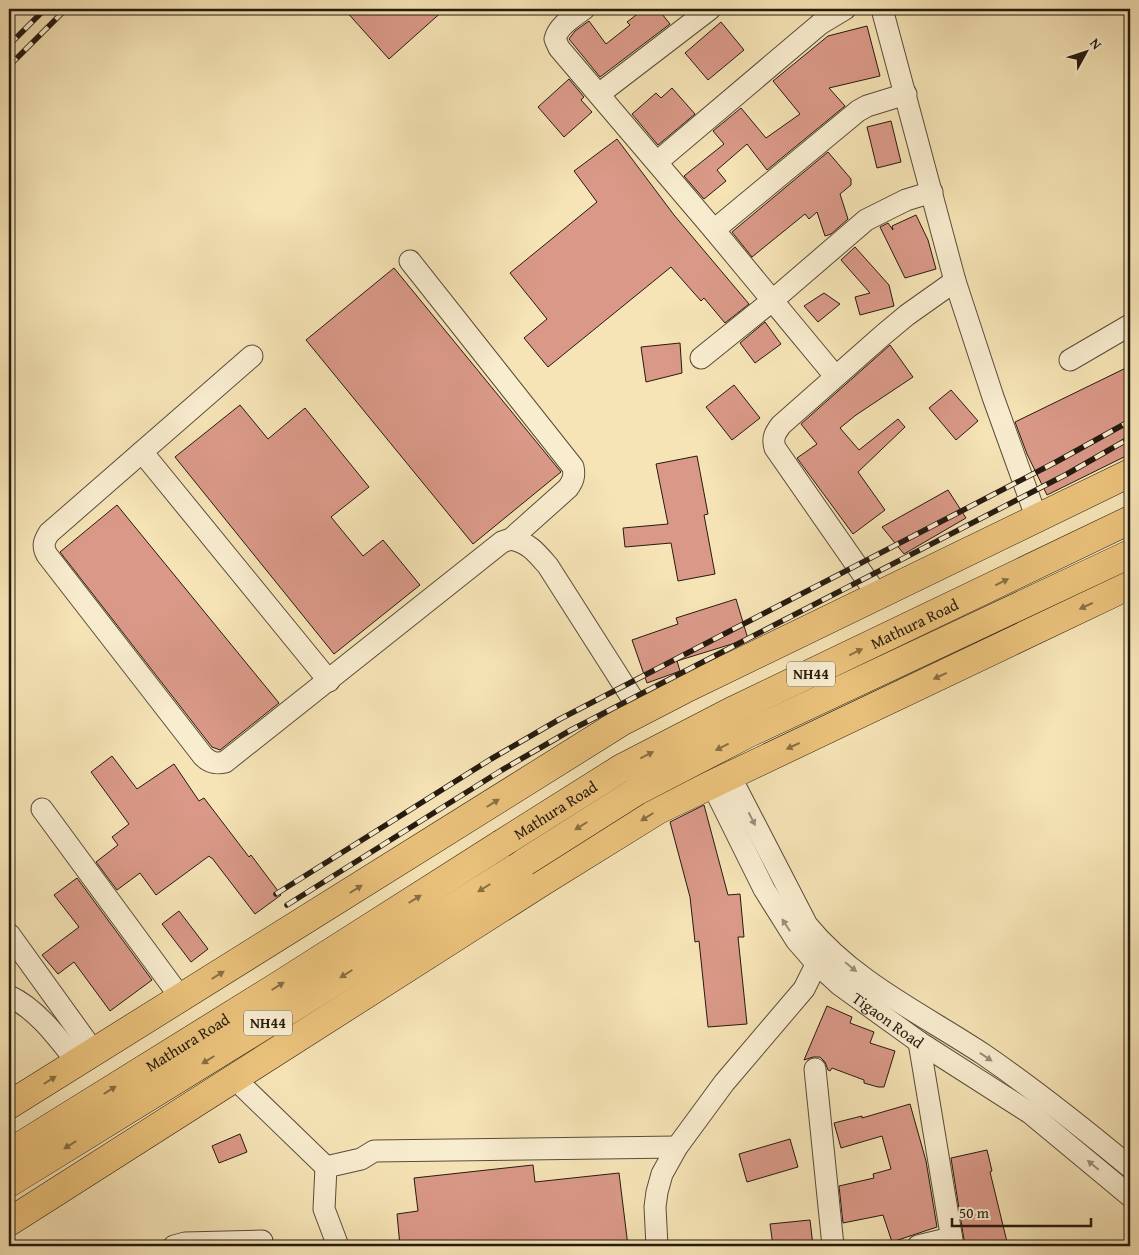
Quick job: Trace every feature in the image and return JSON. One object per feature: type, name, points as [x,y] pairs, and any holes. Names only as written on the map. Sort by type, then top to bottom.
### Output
[{"type":"main road","points":[[9,1105],[623,721],[689,687],[1130,474]]},
{"type":"main road","name":"Mathura Road","points":[[9,1153],[628,765],[736,709],[1130,520]]},
{"type":"main road","name":"Mathura Road","points":[[9,1183],[298,1005],[638,790],[747,734],[1130,554]]},
{"type":"main road","points":[[9,1222],[658,810],[1130,585]]},
{"type":"street","points":[[584,9],[556,34],[555,40],[559,48],[657,162],[835,376]]},
{"type":"street","points":[[599,94],[710,9]]},
{"type":"street","points":[[657,162],[820,24],[845,9]]},
{"type":"street","points":[[882,9],[955,280],[993,397],[1037,519]]},
{"type":"street","points":[[714,230],[858,111],[867,106],[906,94]]},
{"type":"street","points":[[701,358],[773,300],[866,220],[906,200],[932,192]]},
{"type":"street","points":[[252,356],[49,533],[44,541],[43,548],[203,756],[208,761],[217,764],[225,762],[502,542],[511,539],[573,482],[573,467],[410,261]]},
{"type":"street","points":[[878,596],[774,448],[775,432],[835,376],[907,315],[955,280]]},
{"type":"street","points":[[1070,360],[1130,325]]},
{"type":"street","points":[[142,452],[329,681]]},
{"type":"street","points":[[511,539],[522,541],[528,545],[548,566],[641,712]]},
{"type":"street","name":"Tigaon Road","points":[[721,780],[807,925],[821,955],[840,985],[920,1042],[1030,1113],[1130,1196]]},
{"type":"street","points":[[42,809],[181,998]]},
{"type":"street","points":[[9,934],[86,1057]]},
{"type":"street","points":[[657,1246],[655,1207],[657,1192],[662,1174],[677,1147],[724,1083],[804,989],[821,955]]},
{"type":"street","name":"Tigaon Road","points":[[821,955],[866,980],[957,1037],[1022,1081],[1130,1167]]},
{"type":"street","points":[[9,996],[21,1002],[57,1037],[86,1057]]},
{"type":"street","points":[[918,1246],[952,1242],[920,1042]]},
{"type":"street","points":[[815,1069],[833,1246]]},
{"type":"street","points":[[234,1078],[326,1166],[324,1208],[338,1246]]},
{"type":"street","points":[[326,1166],[360,1159],[374,1151],[677,1147]]},
{"type":"street","points":[[174,1246],[184,1243],[262,1241]]},
{"type":"building","points":[[344,9],[445,9],[389,59]]},
{"type":"building","points":[[644,9],[658,9],[670,24],[600,77],[569,39],[575,31],[589,21],[606,44],[630,25],[627,22]]},
{"type":"building","points":[[721,22],[744,50],[708,80],[685,53]]},
{"type":"building","points":[[867,26],[880,76],[829,88],[845,106],[767,170],[747,144],[717,170],[726,181],[704,199],[684,176],[724,144],[713,131],[741,108],[766,138],[800,114],[773,81],[828,36]]},
{"type":"building","points":[[569,79],[584,97],[581,100],[592,112],[564,137],[538,107]]},
{"type":"building","points":[[672,88],[695,114],[658,145],[632,114],[656,93],[661,98]]},
{"type":"building","points":[[891,121],[901,162],[877,168],[867,127]]},
{"type":"building","points":[[617,139],[674,215],[749,304],[725,323],[704,298],[701,301],[671,267],[548,367],[524,338],[547,319],[510,273],[597,202],[574,171]]},
{"type":"building","points":[[828,152],[851,179],[851,185],[840,194],[848,219],[831,234],[825,236],[817,212],[809,219],[805,214],[752,257],[732,232]]},
{"type":"building","points":[[916,215],[928,240],[936,269],[905,278],[880,227],[888,223],[893,230],[892,226]]},
{"type":"building","points":[[855,247],[889,285],[894,306],[860,315],[855,297],[870,293],[841,260]]},
{"type":"building","points":[[394,268],[561,472],[473,544],[306,340]]},
{"type":"building","points":[[824,293],[840,304],[818,322],[804,306]]},
{"type":"building","points":[[765,322],[781,344],[755,363],[740,343]]},
{"type":"building","points":[[680,343],[682,373],[646,382],[641,347]]},
{"type":"building","points":[[890,345],[913,377],[840,428],[859,450],[898,419],[905,427],[858,472],[885,510],[853,534],[797,458],[817,444],[801,424]]},
{"type":"building","points":[[1130,366],[1130,454],[1047,495],[1027,454],[1015,422]]},
{"type":"building","points":[[734,385],[760,418],[732,440],[706,407]]},
{"type":"building","points":[[951,390],[978,421],[956,440],[929,408]]},
{"type":"building","points":[[240,405],[268,439],[305,408],[369,487],[331,517],[363,556],[383,540],[420,585],[334,654],[175,457]]},
{"type":"building","points":[[697,456],[708,514],[704,515],[715,574],[678,581],[671,543],[625,547],[623,528],[668,524],[656,464]]},
{"type":"building","points":[[948,490],[966,518],[904,554],[882,527]]},
{"type":"building","points":[[117,505],[279,703],[220,750],[212,747],[60,552]]},
{"type":"building","points":[[736,599],[748,639],[677,661],[680,671],[647,683],[632,640],[678,624],[676,618]]},
{"type":"building","points":[[112,756],[137,789],[174,764],[199,801],[204,798],[281,895],[255,914],[209,856],[156,895],[140,873],[117,890],[96,862],[118,845],[112,837],[129,824],[91,772]]},
{"type":"building","points":[[704,805],[728,895],[740,894],[744,937],[738,937],[747,1024],[708,1027],[699,941],[695,942],[690,897],[670,822]]},
{"type":"building","points":[[77,878],[152,980],[110,1011],[74,962],[58,974],[42,955],[79,927],[54,895]]},
{"type":"building","points":[[179,911],[208,949],[191,962],[162,924]]},
{"type":"building","points":[[827,1006],[852,1017],[850,1023],[874,1032],[870,1043],[895,1051],[884,1087],[864,1083],[864,1080],[832,1068],[830,1071],[820,1057],[804,1060]]},
{"type":"building","points":[[910,1104],[926,1161],[937,1227],[892,1242],[883,1215],[843,1223],[839,1186],[874,1178],[873,1174],[891,1169],[882,1136],[841,1148],[834,1123],[862,1116],[862,1118]]},
{"type":"building","points":[[240,1134],[247,1152],[219,1163],[212,1146]]},
{"type":"building","points":[[790,1139],[798,1167],[747,1182],[739,1154]]},
{"type":"building","points":[[987,1150],[992,1171],[990,1172],[1008,1246],[965,1246],[951,1158]]},
{"type":"building","points":[[533,1165],[535,1182],[619,1173],[628,1246],[400,1246],[397,1214],[418,1211],[414,1178]]},
{"type":"building","points":[[810,1220],[813,1246],[773,1246],[770,1224]]},
{"type":"railway","points":[[9,45],[45,9]]},
{"type":"railway","points":[[9,66],[66,9]]},
{"type":"railway","points":[[276,894],[491,759],[560,719],[1056,462],[1130,421]]},
{"type":"railway","points":[[287,905],[502,770],[571,730],[1067,474],[1130,438]]}]
